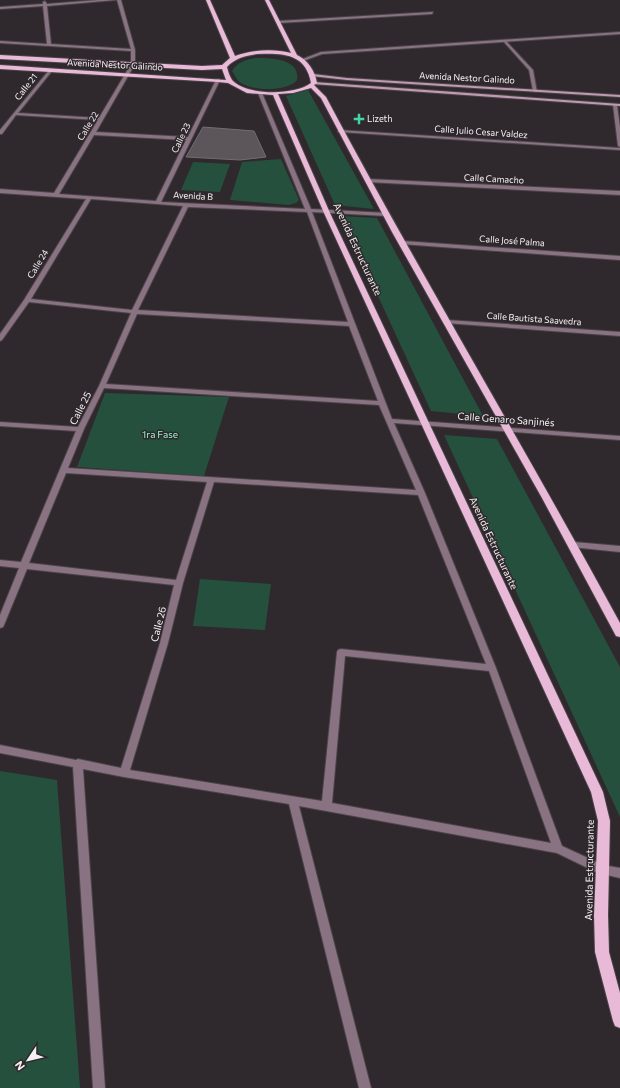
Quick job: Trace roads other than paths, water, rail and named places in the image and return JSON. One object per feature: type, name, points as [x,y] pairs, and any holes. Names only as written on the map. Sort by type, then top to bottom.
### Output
[{"type":"main road","points":[[208,0],[233,58]]},
{"type":"main road","points":[[267,0],[295,56]]},
{"type":"main road","points":[[230,82],[224,67],[226,62],[244,54],[270,52],[295,56],[302,60],[313,75],[313,84],[323,97],[386,214],[574,545],[620,633]]},
{"type":"main road","name":"Avenida Nestor Galindo","points":[[0,57],[202,68],[224,67]]},
{"type":"main road","name":"Avenida Nestor Galindo","points":[[0,67],[218,80],[230,82],[236,87],[246,91],[260,93],[299,90],[313,84],[618,105]]},
{"type":"main road","name":"Avenida Nestor Galindo","points":[[313,75],[347,79],[620,96]]},
{"type":"main road","name":"Avenida Estructurante","points":[[274,93],[326,212],[597,792],[604,821],[602,870],[602,952],[620,1021]]},
{"type":"street","points":[[45,0],[49,45]]},
{"type":"street","points":[[0,8],[114,0]]},
{"type":"street","points":[[119,0],[133,50],[133,64]]},
{"type":"street","points":[[278,22],[432,12]]},
{"type":"street","points":[[302,60],[321,54],[620,33]]},
{"type":"street","points":[[505,41],[531,70],[535,91]]},
{"type":"street","points":[[0,42],[133,50]]},
{"type":"street","name":"Calle 22","points":[[56,195],[133,64]]},
{"type":"street","name":"Calle 21","points":[[1,131],[50,70]]},
{"type":"street","name":"Calle 23","points":[[158,203],[218,80]]},
{"type":"street","points":[[260,93],[309,211],[382,403],[421,492],[492,668],[558,849]]},
{"type":"street","points":[[618,105],[620,146]]},
{"type":"street","points":[[15,114],[100,119]]},
{"type":"street","name":"Calle Julio Cesar Valdez","points":[[340,131],[620,149]]},
{"type":"street","points":[[93,133],[189,139]]},
{"type":"street","name":"Calle Camacho","points":[[368,181],[620,193]]},
{"type":"street","name":"Avenida B","points":[[0,190],[186,205],[386,214]]},
{"type":"street","name":"Calle 24","points":[[0,339],[27,300],[89,198]]},
{"type":"street","name":"Calle 25","points":[[0,625],[80,429],[102,386],[135,312],[186,205]]},
{"type":"street","name":"Calle José Palma","points":[[403,243],[620,258]]},
{"type":"street","points":[[27,300],[135,312],[351,324]]},
{"type":"street","name":"Calle Bautista Saavedra","points":[[447,322],[620,334]]},
{"type":"street","points":[[102,386],[382,403]]},
{"type":"street","name":"Calle Genaro Sanjinés","points":[[390,421],[620,438]]},
{"type":"street","points":[[0,424],[80,429]]},
{"type":"street","points":[[64,470],[421,492]]},
{"type":"street","name":"Calle 26","points":[[124,772],[164,643],[179,583],[210,480]]},
{"type":"street","points":[[574,545],[620,549]]},
{"type":"street","points":[[0,563],[179,583]]},
{"type":"street","points":[[327,806],[341,652],[492,668]]},
{"type":"street","points":[[0,749],[124,772],[327,806],[558,849],[602,870],[620,873]]},
{"type":"street","points":[[78,763],[98,1088]]},
{"type":"street","points":[[293,800],[365,1088]]},
{"type":"place","name":"Lizeth","points":[[359,119]]},
{"type":"park label","name":"1ra Fase","points":[[160,434]]}]
